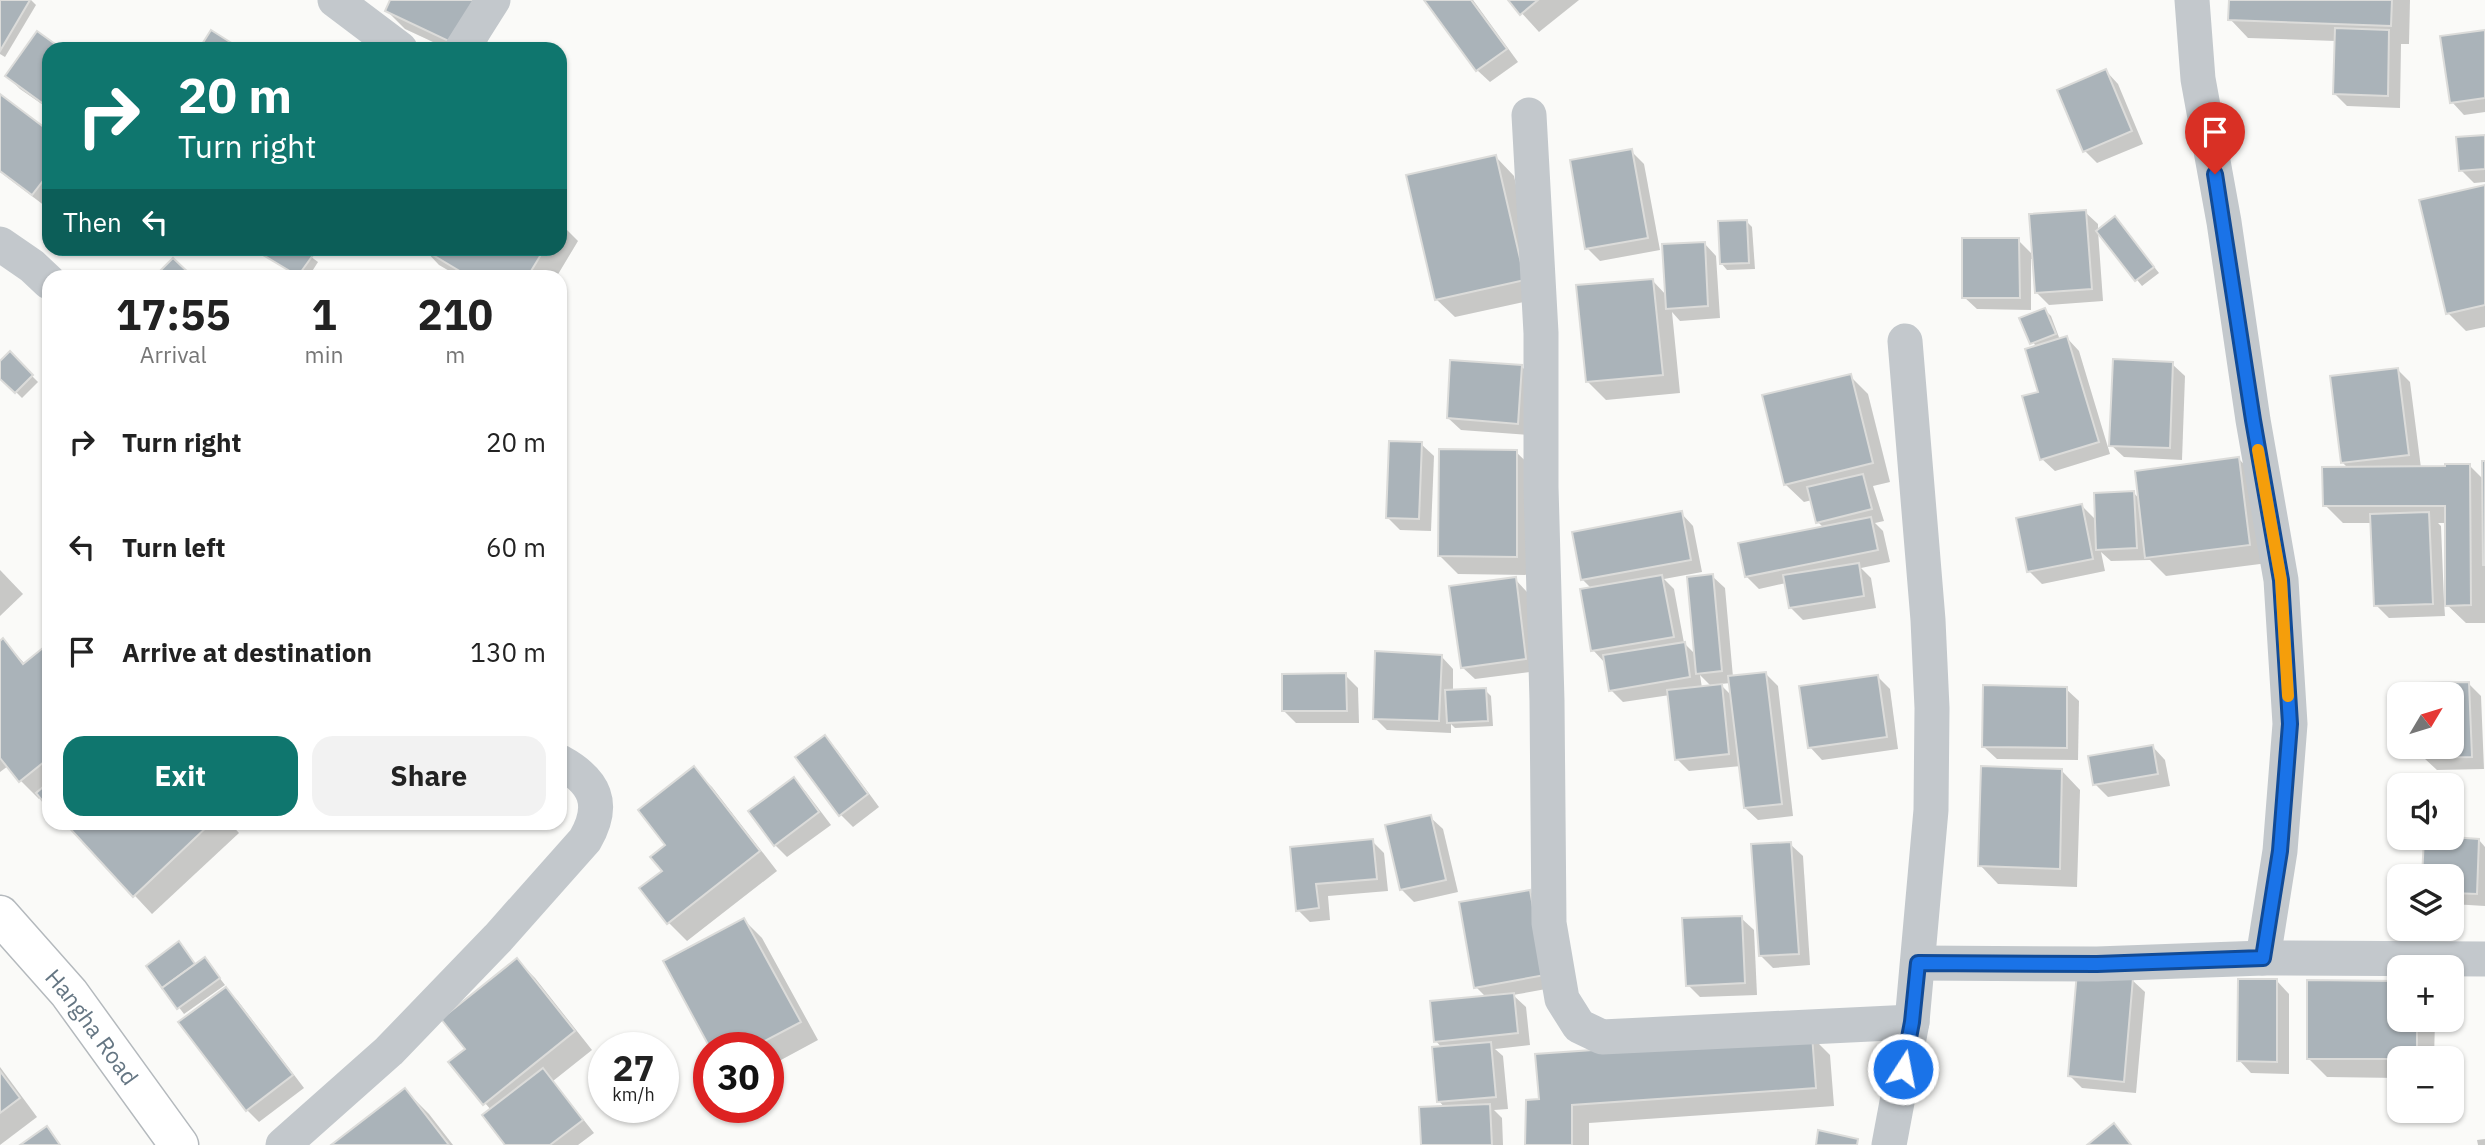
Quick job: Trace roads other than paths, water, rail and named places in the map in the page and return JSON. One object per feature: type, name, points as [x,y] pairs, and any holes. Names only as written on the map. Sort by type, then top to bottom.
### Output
[{"type":"highway","name":"Hangha Road","points":[[0,915],[69,993],[180,1145]]},
{"type":"street","points":[[335,0],[391,42]]},
{"type":"street","points":[[466,42],[493,0]]},
{"type":"street","points":[[2192,0],[2198,79],[2224,222],[2253,420],[2281,580],[2290,724],[2280,851],[2263,958]]},
{"type":"street","points":[[1529,116],[1541,333],[1549,923],[1562,999],[1579,1026],[1602,1037],[1912,1022]]},
{"type":"street","points":[[0,244],[42,275]]},
{"type":"street","points":[[1889,1145],[1912,1022],[1931,810],[1932,708],[1928,620],[1905,341]]},
{"type":"street","points":[[283,1145],[389,1051],[498,938],[585,840],[596,821],[595,793],[575,770],[567,766]]},
{"type":"street","points":[[1918,963],[2097,964],[2263,958],[2485,959]]}]
